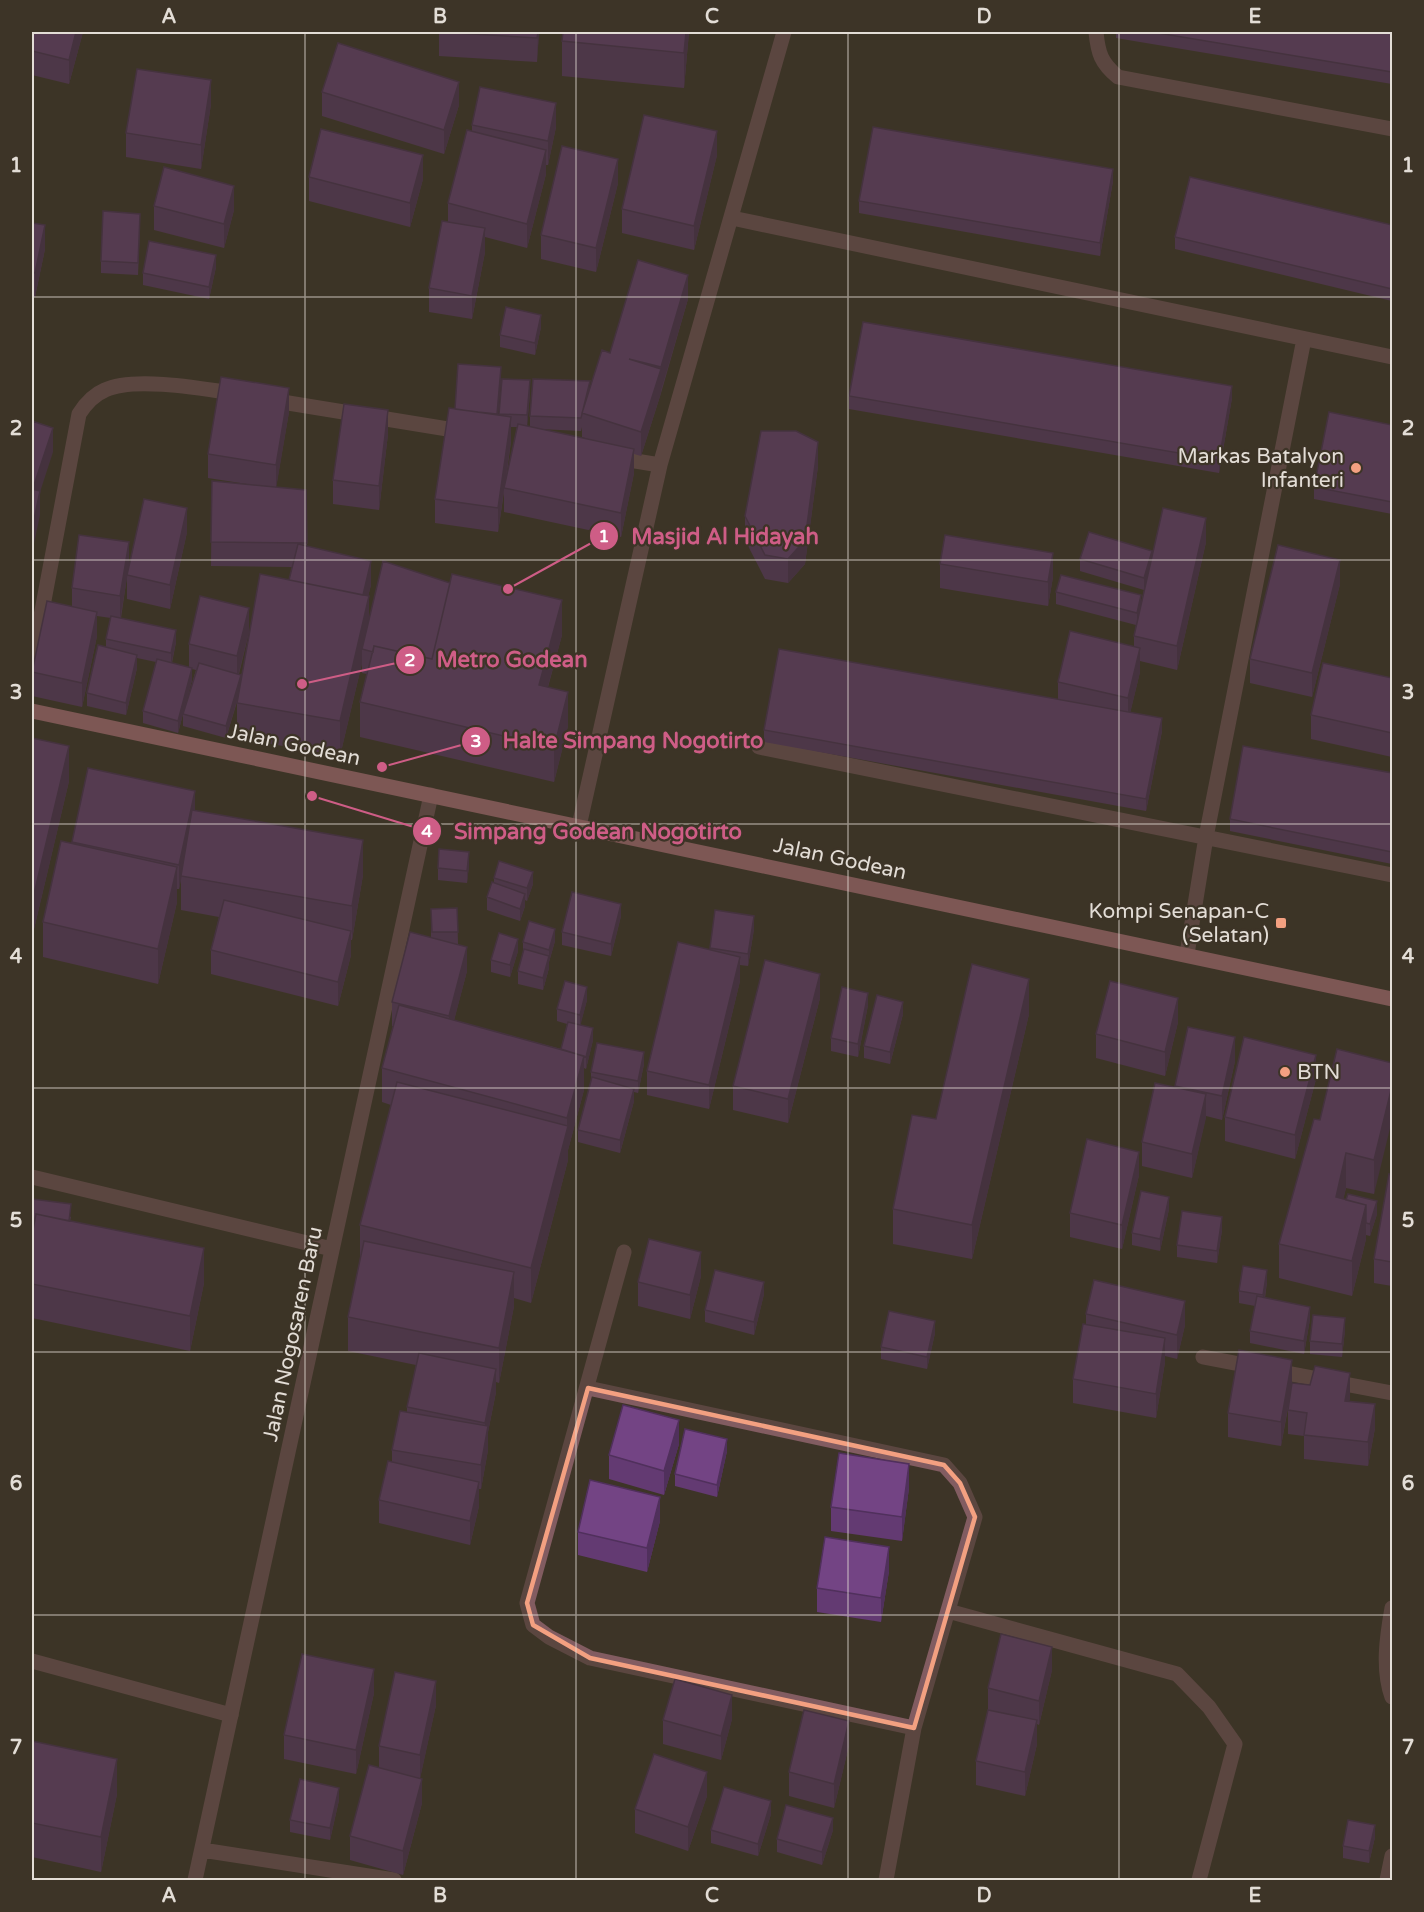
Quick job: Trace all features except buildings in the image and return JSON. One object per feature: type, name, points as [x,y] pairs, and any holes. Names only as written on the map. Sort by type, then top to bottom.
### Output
[{"type":"main road","name":"Jalan Godean","points":[[32,711],[1392,999]]},
{"type":"street","points":[[579,826],[660,465],[784,32]]},
{"type":"street","points":[[1096,32],[1099,54],[1106,67],[1118,76],[1392,129]]},
{"type":"street","points":[[732,218],[1392,357]]},
{"type":"street","points":[[1187,954],[1206,837],[1304,339]]},
{"type":"street","points":[[32,664],[78,414],[89,399],[107,389],[130,383],[211,390],[482,435]]},
{"type":"street","points":[[600,455],[660,465]]},
{"type":"street","points":[[759,747],[1392,875]]},
{"type":"street","name":"Jalan Nogosaren Baru","points":[[195,1881],[431,795]]},
{"type":"street","points":[[32,1177],[332,1249]]},
{"type":"street","points":[[624,1252],[527,1604],[533,1625],[549,1637],[590,1658],[914,1728]]},
{"type":"street","points":[[1203,1357],[1392,1393]]},
{"type":"street","points":[[588,1388],[944,1465],[960,1483],[975,1517],[914,1728],[892,1879]]},
{"type":"street","points":[[1392,1608],[1386,1642],[1389,1689],[1392,1697]]},
{"type":"street","points":[[948,1611],[1177,1674],[1197,1693],[1235,1744],[1199,1881]]},
{"type":"street","points":[[32,1661],[231,1715]]},
{"type":"street","points":[[202,1850],[394,1881]]},
{"type":"street","points":[[1387,1881],[1392,1856]]},
{"type":"highlighted area","points":[[588,1388],[944,1465],[960,1483],[975,1517],[914,1728],[590,1658],[533,1625],[527,1603]]},
{"type":"place","name":"Markas Batalyon Infanteri","points":[[1356,468]]},
{"type":"place","name":"Masjid Al Hidayah","points":[[508,589]]},
{"type":"place","name":"Metro Godean","points":[[302,684]]},
{"type":"place","name":"Halte Simpang Nogotirto","points":[[382,767]]},
{"type":"place","name":"Simpang Godean Nogotirto","points":[[312,796]]},
{"type":"place","name":"Kompi Senapan-C (Selatan)","points":[[1281,923]]},
{"type":"place","name":"BTN","points":[[1285,1072]]}]
